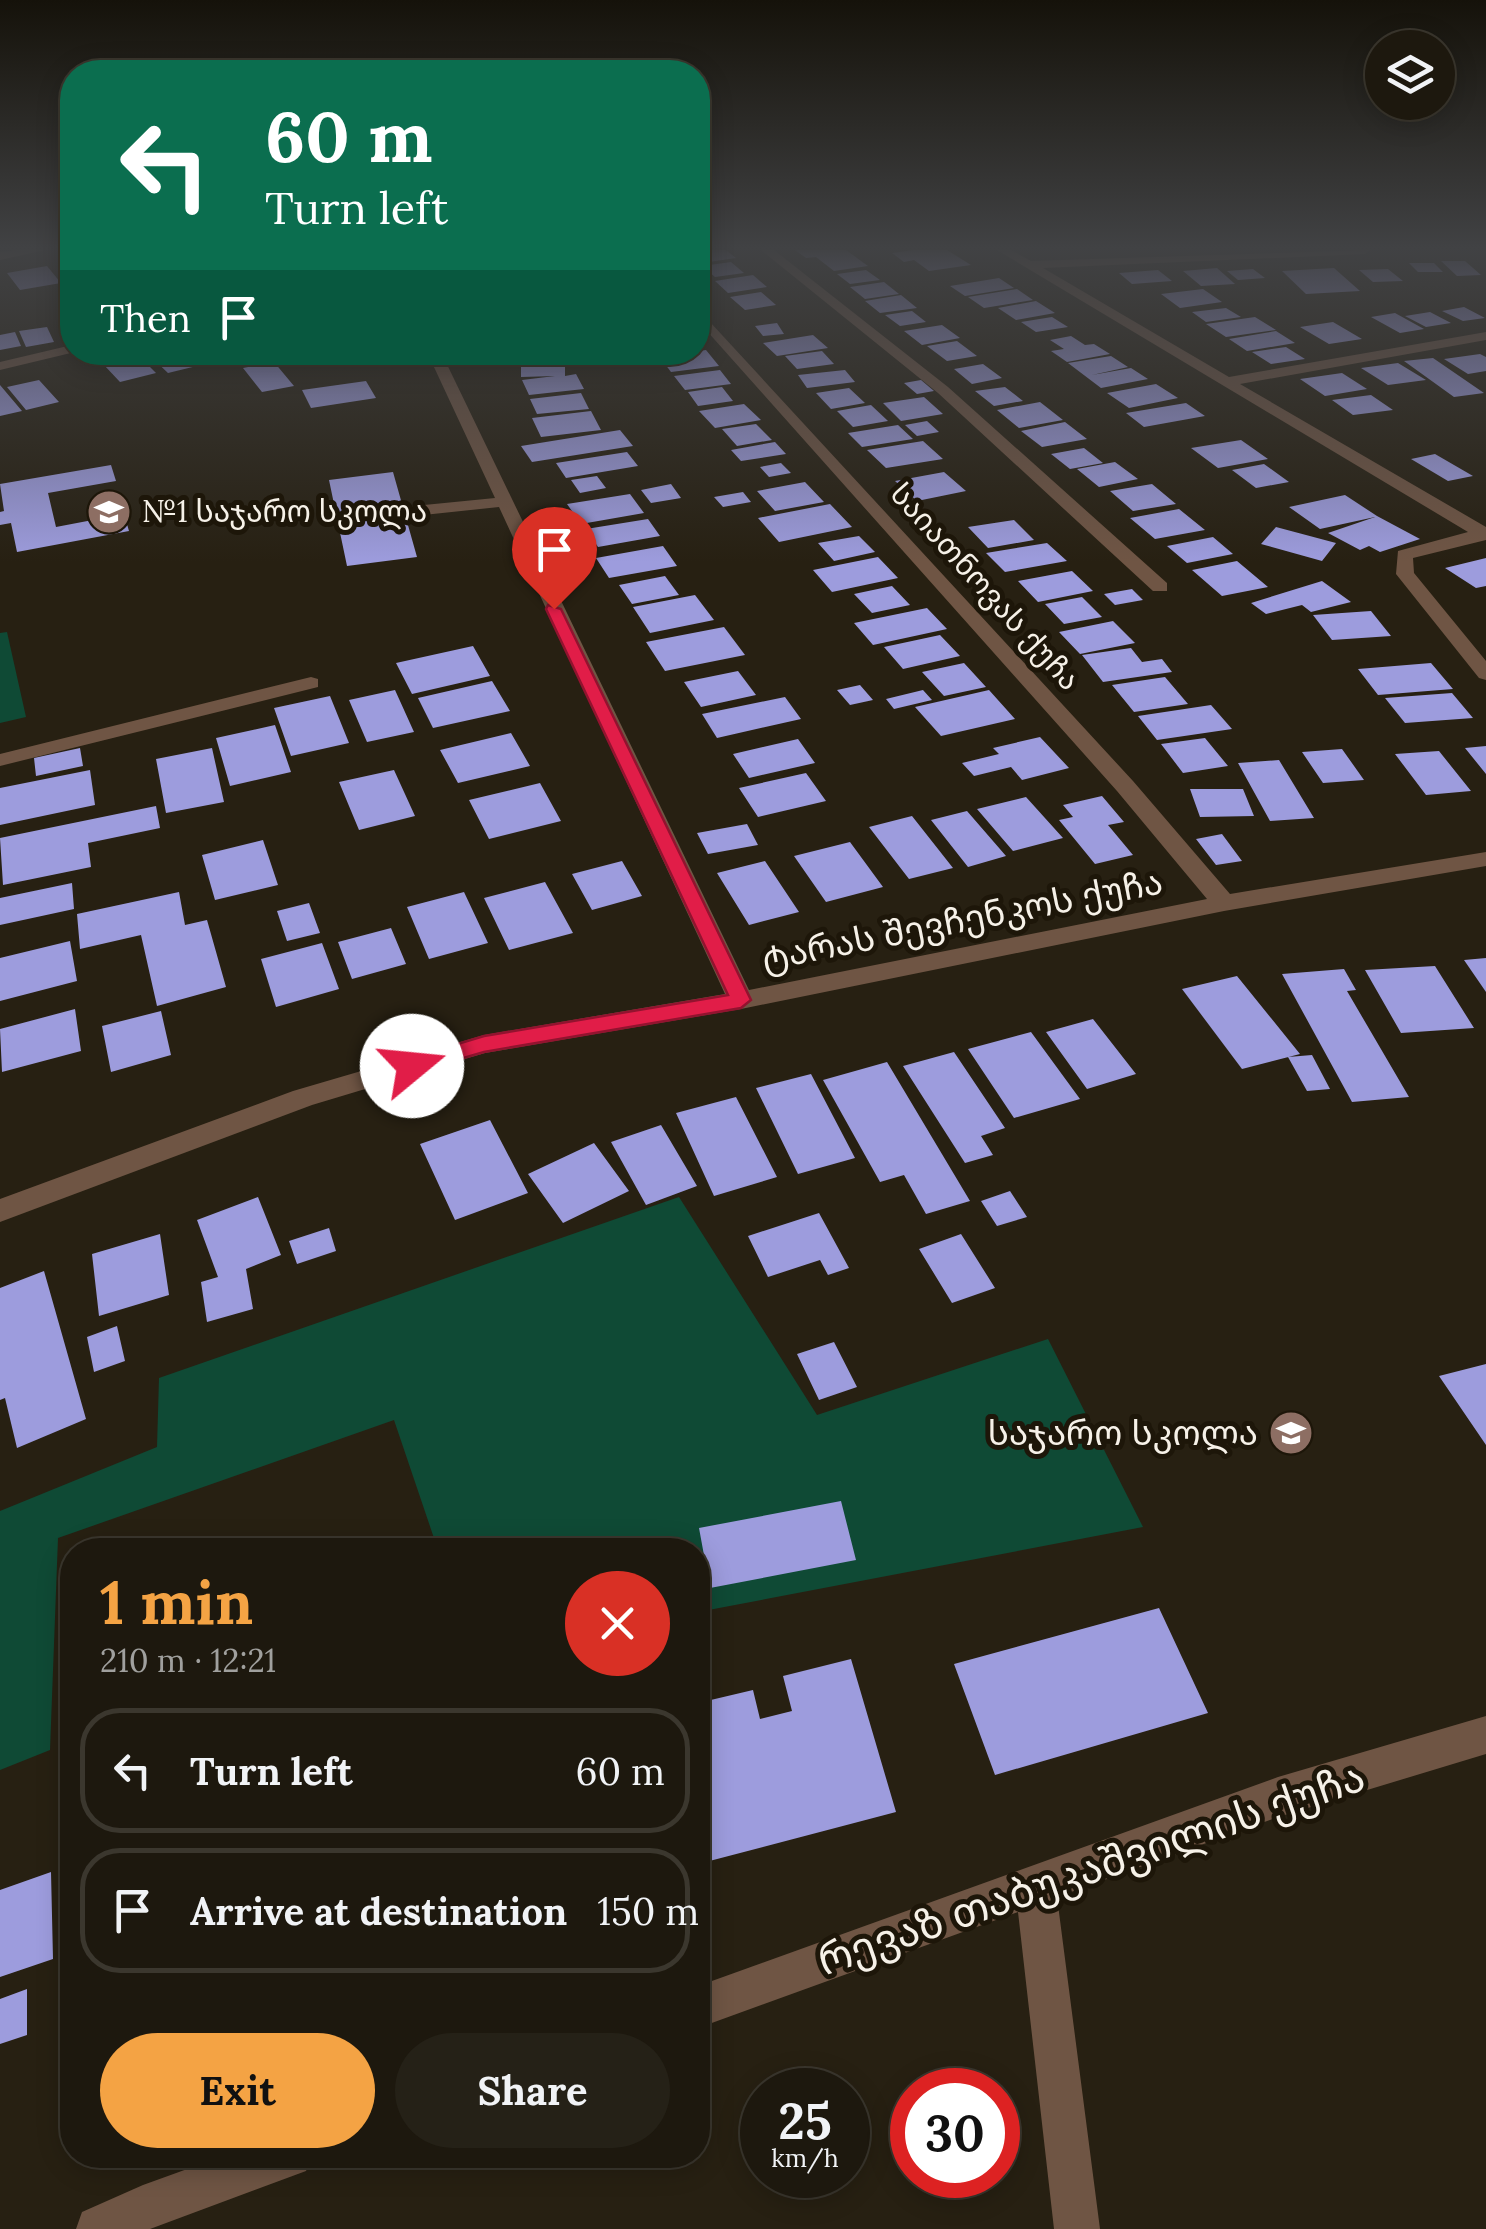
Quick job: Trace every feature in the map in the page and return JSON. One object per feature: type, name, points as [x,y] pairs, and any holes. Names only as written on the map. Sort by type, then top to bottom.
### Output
[{"type":"street","points":[[0,366],[54,354]]},
{"type":"street","name":"საიათნოვას ქუჩა","points":[[734,354],[1124,786],[1224,903]]},
{"type":"street","points":[[898,354],[943,390],[1160,587]]},
{"type":"street","points":[[1179,354],[1485,533]]},
{"type":"street","points":[[1226,382],[1384,354]]},
{"type":"street","points":[[440,365],[741,1000]]},
{"type":"street","points":[[414,511],[502,502]]},
{"type":"street","points":[[1485,533],[1404,555],[1405,574],[1486,674]]},
{"type":"street","points":[[0,760],[311,682]]},
{"type":"street","name":"ტარას შევჩენკოს ქუჩა","points":[[0,1210],[303,1098],[484,1044],[741,1000],[1224,903],[1486,859]]},
{"type":"street","name":"რევაზ თაბუკაშვილის ქუჩა","points":[[710,2003],[1278,1797],[1486,1735]]},
{"type":"street","points":[[1035,1884],[1077,2229]]},
{"type":"street","points":[[99,2229],[143,2208],[254,2168]]},
{"type":"green space","points":[[7,632],[26,717],[0,723],[0,633]]},
{"type":"green space","points":[[679,1197],[817,1415],[1048,1339],[1143,1527],[710,1610],[710,1538],[434,1538],[394,1420],[58,1538],[50,1750],[0,1770],[0,1511],[157,1447],[159,1378]]},
{"type":"building","points":[[825,354],[834,364],[797,369],[785,356]]},
{"type":"building","points":[[938,354],[977,356],[947,361]]},
{"type":"building","points":[[1055,354],[1110,354],[1067,362]]},
{"type":"building","points":[[1255,354],[1297,354],[1305,359],[1271,364]]},
{"type":"building","points":[[1480,354],[1486,357],[1486,371],[1468,374],[1444,359]]},
{"type":"building","points":[[710,355],[719,366],[671,372],[666,365],[710,365]]},
{"type":"building","points":[[1111,356],[1128,367],[1092,375],[1131,368],[1148,379],[1101,388],[1068,363]]},
{"type":"building","points":[[1433,358],[1484,393],[1454,397],[1404,361]]},
{"type":"building","points":[[1398,363],[1426,380],[1388,385],[1361,368]]},
{"type":"building","points":[[983,364],[1002,378],[972,384],[954,369]]},
{"type":"building","points":[[104,365],[148,365],[156,373],[120,382]]},
{"type":"building","points":[[160,365],[201,365],[168,373]]},
{"type":"building","points":[[276,365],[294,386],[262,392],[243,368]]},
{"type":"building","points":[[521,365],[565,365],[565,376],[576,374],[584,389],[529,395],[522,380],[555,376],[521,377]]},
{"type":"building","points":[[720,370],[731,384],[685,390],[674,376]]},
{"type":"building","points":[[845,370],[855,382],[807,388],[798,375]]},
{"type":"building","points":[[1342,373],[1367,389],[1325,396],[1300,379]]},
{"type":"building","points":[[39,380],[59,402],[26,410],[7,387]]},
{"type":"building","points":[[921,380],[934,391],[917,394],[904,383]]},
{"type":"building","points":[[366,381],[376,398],[311,408],[302,390]]},
{"type":"building","points":[[1156,384],[1178,398],[1129,408],[1107,393]]},
{"type":"building","points":[[0,385],[22,411],[0,416]]},
{"type":"building","points":[[722,387],[733,401],[698,406],[688,392]]},
{"type":"building","points":[[1005,387],[1023,401],[994,406],[975,391]]},
{"type":"building","points":[[849,388],[865,403],[831,409],[816,393]]},
{"type":"building","points":[[581,393],[589,409],[537,414],[530,399]]},
{"type":"building","points":[[1371,395],[1393,410],[1353,415],[1332,400]]},
{"type":"building","points":[[924,397],[943,414],[901,421],[883,403]]},
{"type":"building","points":[[1040,402],[1063,420],[1019,428],[997,410]]},
{"type":"building","points":[[1186,403],[1205,416],[1144,427],[1126,413]]},
{"type":"building","points":[[744,404],[761,420],[715,428],[699,411]]},
{"type":"building","points":[[871,405],[888,421],[853,427],[837,411]]},
{"type":"building","points":[[591,411],[601,430],[541,437],[532,418]]},
{"type":"building","points":[[927,421],[939,432],[917,436],[905,425]]},
{"type":"building","points":[[1065,422],[1087,439],[1042,447],[1021,431]]},
{"type":"building","points":[[756,424],[772,440],[737,446],[722,429]]},
{"type":"building","points":[[898,425],[913,439],[862,447],[848,433]]},
{"type":"building","points":[[620,430],[633,446],[532,462],[521,446]]},
{"type":"building","points":[[1241,440],[1268,459],[1218,468],[1191,448]]},
{"type":"building","points":[[923,441],[943,459],[886,468],[867,450]]},
{"type":"building","points":[[775,442],[786,454],[741,461],[731,450]]},
{"type":"building","points":[[1084,448],[1103,463],[1070,469],[1051,454]]},
{"type":"building","points":[[627,452],[638,466],[566,478],[556,463]]},
{"type":"building","points":[[1435,454],[1473,476],[1448,481],[1411,459]]},
{"type":"building","points":[[1115,462],[1138,479],[1099,487],[1077,469]]},
{"type":"building","points":[[781,463],[791,473],[769,477],[760,467]]},
{"type":"building","points":[[1264,464],[1289,482],[1256,488],[1232,470]]},
{"type":"building","points":[[111,465],[116,481],[48,493],[56,527],[124,514],[129,531],[17,552],[11,523],[0,525],[0,512],[4,511],[0,484]]},
{"type":"building","points":[[393,472],[417,557],[347,566],[329,480]]},
{"type":"building","points":[[944,472],[966,491],[917,501],[895,481]]},
{"type":"building","points":[[597,476],[606,488],[580,493],[571,480]]},
{"type":"building","points":[[805,482],[824,502],[775,511],[757,491]]},
{"type":"building","points":[[671,484],[681,498],[651,503],[641,490]]},
{"type":"building","points":[[1152,484],[1176,504],[1133,511],[1110,491]]},
{"type":"building","points":[[743,492],[751,502],[723,507],[714,497]]},
{"type":"building","points":[[630,494],[644,513],[581,524],[567,504]]},
{"type":"building","points":[[1345,495],[1420,539],[1380,552],[1369,546],[1360,550],[1328,533],[1375,517],[1320,529],[1289,507]]},
{"type":"building","points":[[830,504],[852,527],[779,542],[758,518]]},
{"type":"building","points":[[1179,509],[1205,530],[1155,539],[1130,518]]},
{"type":"building","points":[[648,519],[660,536],[598,547],[586,529]]},
{"type":"building","points":[[1014,520],[1034,540],[988,548],[968,527]]},
{"type":"building","points":[[1276,527],[1336,543],[1322,561],[1261,544]]},
{"type":"building","points":[[859,536],[875,552],[834,561],[818,543]]},
{"type":"building","points":[[1213,537],[1233,554],[1187,563],[1167,546]]},
{"type":"building","points":[[1047,543],[1067,561],[1005,572],[986,553]]},
{"type":"building","points":[[663,546],[677,566],[609,578],[596,558]]},
{"type":"building","points":[[878,557],[898,578],[832,592],[813,570]]},
{"type":"building","points":[[1486,558],[1486,586],[1476,588],[1445,568]]},
{"type":"building","points":[[1237,561],[1268,587],[1222,596],[1192,570]]},
{"type":"building","points":[[1072,571],[1093,591],[1038,602],[1018,581]]},
{"type":"building","points":[[665,576],[679,595],[632,604],[619,585]]},
{"type":"building","points":[[1322,581],[1351,602],[1311,612],[1302,605],[1266,614],[1251,603]]},
{"type":"building","points":[[892,586],[910,605],[872,613],[854,594]]},
{"type":"building","points":[[1132,589],[1143,600],[1115,605],[1104,594]]},
{"type":"building","points":[[695,595],[714,620],[650,633],[633,607]]},
{"type":"building","points":[[1082,597],[1102,617],[1064,624],[1045,604]]},
{"type":"building","points":[[927,608],[947,629],[873,645],[854,623]]},
{"type":"building","points":[[1371,611],[1391,636],[1332,640],[1313,615]]},
{"type":"building","points":[[1113,621],[1135,643],[1080,654],[1059,632]]},
{"type":"building","points":[[724,627],[745,655],[665,671],[646,642]]},
{"type":"building","points":[[940,635],[960,656],[903,669],[884,647]]},
{"type":"building","points":[[473,646],[490,676],[412,694],[396,663]]},
{"type":"building","points":[[1131,648],[1142,662],[1162,659],[1172,672],[1103,682],[1082,655]]},
{"type":"building","points":[[964,663],[986,687],[944,696],[922,672]]},
{"type":"building","points":[[1431,663],[1453,689],[1378,695],[1358,669]]},
{"type":"building","points":[[738,671],[756,695],[701,707],[684,682]]},
{"type":"building","points":[[1165,677],[1188,704],[1134,712],[1112,685]]},
{"type":"building","points":[[492,681],[510,711],[433,728],[418,698]]},
{"type":"building","points":[[860,685],[873,700],[850,705],[837,690]]},
{"type":"building","points":[[395,690],[414,732],[367,742],[349,700]]},
{"type":"building","points":[[923,690],[932,700],[894,709],[886,699]]},
{"type":"building","points":[[989,690],[1015,719],[941,736],[915,707]]},
{"type":"building","points":[[1452,693],[1473,718],[1405,723],[1385,698]]},
{"type":"building","points":[[330,696],[349,743],[291,756],[274,708]]},
{"type":"building","points":[[785,697],[801,719],[717,738],[702,714]]},
{"type":"building","points":[[1211,705],[1232,729],[1157,740],[1138,716]]},
{"type":"building","points":[[275,725],[291,772],[230,786],[216,738]]},
{"type":"building","points":[[511,733],[530,766],[458,783],[440,750]]},
{"type":"building","points":[[1040,737],[1069,768],[1022,780],[1011,767],[974,776],[962,763],[999,754],[993,748]]},
{"type":"building","points":[[1205,738],[1228,766],[1183,773],[1161,744]]},
{"type":"building","points":[[798,739],[815,763],[749,778],[733,754]]},
{"type":"building","points":[[1486,746],[1486,774],[1465,748]]},
{"type":"building","points":[[80,748],[83,766],[36,776],[34,758]]},
{"type":"building","points":[[212,748],[224,802],[166,813],[156,759]]},
{"type":"building","points":[[1342,749],[1364,780],[1323,783],[1302,752]]},
{"type":"building","points":[[1439,751],[1471,791],[1426,795],[1395,754]]},
{"type":"building","points":[[1279,760],[1314,818],[1270,821],[1238,763]]},
{"type":"building","points":[[90,770],[95,805],[0,825],[0,788]]},
{"type":"building","points":[[394,770],[415,816],[359,830],[339,782]]},
{"type":"building","points":[[806,773],[826,801],[758,817],[739,788]]},
{"type":"building","points":[[540,783],[561,821],[489,839],[469,800]]},
{"type":"building","points":[[1190,789],[1243,789],[1254,816],[1200,817]]},
{"type":"building","points":[[1102,796],[1124,822],[1108,825],[1133,855],[1095,864],[1059,820],[1073,817],[1063,805]]},
{"type":"building","points":[[1026,797],[1063,838],[1013,851],[977,809]]},
{"type":"building","points":[[156,806],[160,828],[88,843],[91,867],[3,885],[0,838]]},
{"type":"building","points":[[967,811],[1006,856],[968,867],[931,820]]},
{"type":"building","points":[[912,816],[953,868],[909,879],[869,827]]},
{"type":"building","points":[[747,824],[758,845],[708,854],[697,833]]},
{"type":"building","points":[[1222,834],[1242,861],[1216,865],[1196,839]]},
{"type":"building","points":[[263,840],[278,885],[215,900],[202,855]]},
{"type":"building","points":[[850,842],[883,887],[826,902],[794,856]]},
{"type":"building","points":[[622,861],[642,896],[592,910],[572,874]]},
{"type":"building","points":[[765,861],[799,912],[749,925],[717,873]]},
{"type":"building","points":[[545,882],[573,933],[509,950],[484,898]]},
{"type":"building","points":[[72,883],[74,909],[0,925],[0,898]]},
{"type":"building","points":[[179,892],[185,925],[207,920],[226,987],[157,1006],[141,935],[80,949],[77,914]]},
{"type":"building","points":[[464,892],[488,943],[429,959],[407,907]]},
{"type":"building","points":[[309,903],[320,933],[287,941],[277,911]]},
{"type":"building","points":[[391,928],[406,964],[352,979],[338,942]]},
{"type":"building","points":[[70,941],[77,981],[0,1001],[0,958]]},
{"type":"building","points":[[322,943],[339,989],[276,1007],[261,959]]},
{"type":"building","points":[[1486,958],[1486,992],[1464,960]]},
{"type":"building","points":[[1435,966],[1474,1028],[1401,1033],[1365,970]]},
{"type":"building","points":[[1344,969],[1356,990],[1347,991],[1409,1097],[1352,1102],[1282,974]]},
{"type":"building","points":[[1237,976],[1300,1054],[1242,1069],[1182,989]]},
{"type":"building","points":[[75,1009],[81,1051],[2,1072],[0,1029]]},
{"type":"building","points":[[161,1011],[171,1055],[111,1072],[102,1026]]},
{"type":"building","points":[[1093,1019],[1136,1074],[1087,1089],[1046,1032]]},
{"type":"building","points":[[1031,1032],[1080,1099],[1014,1118],[968,1049]]},
{"type":"building","points":[[954,1052],[1005,1128],[981,1136],[993,1155],[965,1163],[903,1066]]},
{"type":"building","points":[[1312,1055],[1330,1089],[1307,1091],[1288,1057]]},
{"type":"building","points":[[887,1062],[970,1201],[926,1214],[904,1175],[880,1182],[823,1080]]},
{"type":"building","points":[[811,1074],[855,1158],[798,1174],[756,1088]]},
{"type":"building","points":[[736,1097],[777,1177],[714,1196],[676,1113]]},
{"type":"building","points":[[490,1120],[528,1193],[455,1220],[420,1144]]},
{"type":"building","points":[[661,1125],[697,1186],[646,1205],[611,1142]]},
{"type":"building","points":[[594,1143],[629,1191],[563,1223],[528,1174]]},
{"type":"building","points":[[1010,1191],[1027,1217],[997,1226],[981,1201]]},
{"type":"building","points":[[258,1197],[281,1255],[246,1269],[253,1309],[207,1322],[201,1282],[218,1277],[197,1220]]},
{"type":"building","points":[[819,1213],[849,1268],[828,1275],[820,1260],[768,1277],[748,1236]]},
{"type":"building","points":[[329,1228],[336,1251],[297,1264],[289,1241]]},
{"type":"building","points":[[160,1234],[169,1295],[99,1316],[92,1254]]},
{"type":"building","points":[[961,1234],[995,1288],[952,1303],[919,1249]]},
{"type":"building","points":[[44,1271],[86,1419],[17,1448],[5,1398],[0,1400],[0,1288]]},
{"type":"building","points":[[117,1326],[125,1361],[94,1372],[87,1337]]},
{"type":"building","points":[[834,1342],[857,1387],[819,1400],[797,1354]]},
{"type":"building","points":[[1486,1364],[1486,1445],[1439,1376]]},
{"type":"building","points":[[841,1501],[856,1560],[710,1588],[710,1538],[701,1538],[699,1528]]},
{"type":"building","points":[[1159,1608],[1208,1713],[995,1775],[954,1664]]},
{"type":"building","points":[[851,1659],[896,1812],[710,1861],[710,1700],[753,1690],[760,1719],[792,1711],[783,1676]]},
{"type":"building","points":[[51,1872],[53,1959],[0,1977],[0,1890]]},
{"type":"building","points":[[27,1989],[27,2035],[0,2044],[0,1999]]},
{"type":"place","name":"№1 საჯარო სკოლა","points":[[109,512]]},
{"type":"place","name":"საჯარო სკოლა","points":[[1291,1433]]},
{"type":"route","points":[[412,1066],[484,1044],[741,1000],[554,609]]}]
